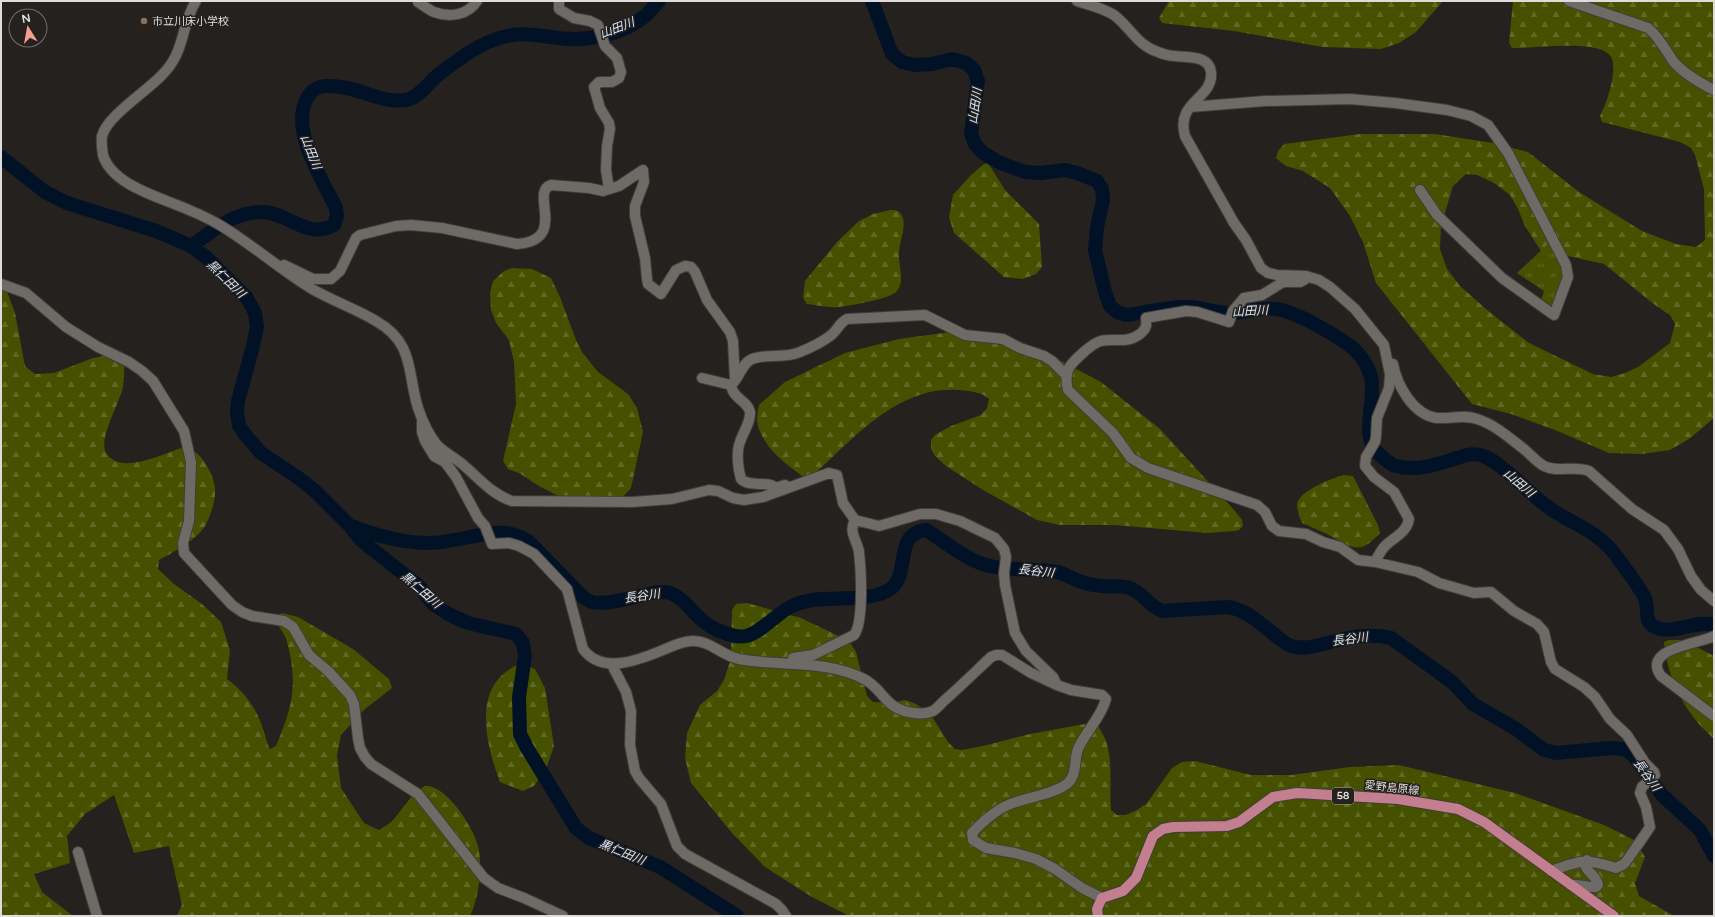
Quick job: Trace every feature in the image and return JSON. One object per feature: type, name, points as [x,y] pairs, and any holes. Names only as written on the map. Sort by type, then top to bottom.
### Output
[{"type":"main road","name":"愛野島原線","points":[[1102,898],[1123,890],[1136,878],[1153,836],[1163,829],[1173,827],[1227,826],[1239,822],[1273,797],[1297,793],[1398,799],[1458,809],[1484,822],[1614,916]]},
{"type":"main road","points":[[1098,916],[1097,910],[1102,898]]},
{"type":"street","points":[[196,1],[191,9],[176,59],[163,75],[109,124],[105,130],[101,144],[106,162],[112,170],[126,181],[152,196],[188,209],[212,220],[313,289],[378,321],[393,333],[401,344],[409,360],[418,408],[422,420],[436,443],[446,453],[460,462],[489,489],[501,497],[512,501],[632,502],[672,499],[709,490],[718,491],[733,498],[744,500],[763,497],[823,475],[835,473],[837,475],[843,503],[854,520],[879,526],[928,513],[960,521],[996,538],[1004,550],[1006,557],[1004,570],[1015,633],[1026,651],[1053,677],[1057,685]]},
{"type":"street","points":[[418,2],[434,12],[459,14],[474,7],[477,1]]},
{"type":"street","points":[[558,1],[559,9],[565,14],[574,18],[594,22],[598,25],[607,50],[616,58],[621,72],[619,78],[612,82],[599,82],[594,87],[600,108],[609,123],[610,129],[607,146],[606,170],[609,189]]},
{"type":"street","points":[[1077,1],[1105,10],[1115,16],[1142,44],[1157,52],[1175,56],[1194,57],[1208,65],[1211,72],[1210,81],[1205,91],[1190,107],[1183,120],[1185,136],[1261,268],[1268,273],[1277,275],[1306,276],[1319,280],[1346,299],[1384,345],[1388,356],[1390,374],[1389,388],[1376,418],[1373,446],[1365,461],[1367,470],[1394,492],[1410,519],[1409,524],[1403,532],[1386,545],[1375,562]]},
{"type":"street","points":[[1569,1],[1648,28],[1655,34],[1674,62],[1689,74],[1714,90]]},
{"type":"street","points":[[1190,107],[1265,101],[1350,99],[1447,110],[1471,116],[1488,125],[1508,153],[1566,264],[1568,277],[1554,314],[1502,278],[1437,215],[1420,190]]},
{"type":"street","points":[[276,265],[281,264],[288,266],[313,278],[332,279],[340,271],[356,238],[360,235],[404,225],[442,228],[517,244],[527,244],[534,242],[540,237],[544,229],[545,211],[543,193],[547,186],[589,188],[603,191],[619,186],[643,170],[644,182],[637,196],[635,211],[646,258],[648,284],[661,294],[676,270],[685,266],[696,272],[707,300],[730,332],[733,341],[734,394],[747,405],[750,412],[749,419],[739,443],[738,453],[741,479],[749,483],[771,485],[775,488]]},
{"type":"street","points":[[1306,276],[1304,280],[1300,282],[1283,282],[1262,295],[1244,298],[1232,314],[1229,322],[1197,312],[1186,311],[1146,318],[1146,329],[1134,338],[1129,340],[1101,341],[1094,344],[1074,360],[1068,367],[1066,374],[1068,390],[1113,432],[1131,458],[1148,468],[1257,505],[1265,512],[1272,526],[1279,531],[1306,534],[1323,542],[1340,547],[1358,560],[1375,562],[1418,572],[1439,583],[1474,593],[1491,592],[1514,611],[1537,624],[1544,632],[1550,662],[1555,669],[1595,697],[1610,719],[1627,735],[1644,763],[1654,772],[1651,779],[1642,787],[1640,793],[1646,807],[1650,827],[1624,864],[1616,868],[1587,860],[1551,871]]},
{"type":"street","points":[[1,284],[26,293],[66,327],[98,347],[129,362],[153,381],[184,431],[190,453],[189,522],[183,543],[184,553],[232,604],[242,612],[252,616],[284,621],[293,627],[309,655],[328,671],[350,695],[354,704],[360,748],[365,757],[371,764],[421,797],[484,878],[498,888],[563,916]]},
{"type":"street","points":[[733,383],[744,365],[752,359],[792,355],[801,352],[830,336],[841,322],[847,319],[925,315],[964,335],[1003,339],[1020,348],[1044,356],[1066,374]]},
{"type":"street","points":[[1388,356],[1393,363],[1397,379],[1404,392],[1414,405],[1425,413],[1435,417],[1461,416],[1476,418],[1489,424],[1526,450],[1543,465],[1558,469],[1582,468],[1589,472],[1632,510],[1664,530],[1678,549],[1691,576],[1702,590],[1714,601]]},
{"type":"street","points":[[702,378],[733,383]]},
{"type":"street","points":[[422,420],[421,424],[425,441],[434,456],[444,462],[456,477],[478,518],[486,529],[492,544],[509,543],[519,546],[534,554],[567,589],[582,649],[585,653],[600,662],[612,664],[643,657],[684,642],[693,641],[708,644],[734,658],[752,662],[805,664],[855,674],[868,682],[894,707],[905,712],[919,714],[933,711],[991,657],[996,655],[1002,656],[1031,673],[1057,685],[1071,690],[1102,695],[1106,699],[1103,709],[1080,746],[1075,757],[1074,774],[1067,784],[1047,793],[1014,802],[984,820],[972,833],[973,840],[986,848],[1015,853],[1036,859],[1055,869],[1082,888],[1102,898]]},
{"type":"street","points":[[744,500],[747,497],[816,474],[823,475]]},
{"type":"street","points":[[775,663],[784,659],[812,655],[854,635],[857,631],[861,597],[859,553],[851,530],[854,520]]},
{"type":"street","points":[[1714,636],[1692,642],[1668,652],[1658,659],[1656,665],[1661,676],[1714,716]]},
{"type":"street","points":[[612,664],[626,692],[631,710],[630,745],[635,771],[661,804],[678,846],[685,854],[776,904],[786,916]]},
{"type":"street","points":[[78,852],[97,916]]},
{"type":"street","points":[[1571,885],[1579,884],[1591,888],[1598,885],[1595,877],[1586,869],[1585,864],[1587,860]]},
{"type":"green space","points":[[1169,1],[1443,1],[1416,32],[1399,43],[1381,49],[1323,47],[1234,31],[1162,23],[1159,18]]},
{"type":"green space","points":[[1513,1],[1714,1],[1714,418],[1689,439],[1670,450],[1642,454],[1609,453],[1555,430],[1511,414],[1472,404],[1376,283],[1363,242],[1350,216],[1330,188],[1303,171],[1286,166],[1276,158],[1278,151],[1284,144],[1360,134],[1435,134],[1493,143],[1528,152],[1579,192],[1642,231],[1676,244],[1696,247],[1705,240],[1704,189],[1695,155],[1691,148],[1680,142],[1602,122],[1600,116],[1608,95],[1613,75],[1611,57],[1605,51],[1580,46],[1512,48],[1509,43]],"holes":[[[1466,174],[1477,175],[1494,183],[1510,195],[1525,226],[1541,251],[1550,255],[1568,256],[1604,264],[1655,305],[1670,315],[1675,324],[1670,343],[1638,367],[1625,373],[1611,377],[1593,374],[1529,343],[1487,310],[1460,286],[1447,269],[1440,249],[1441,226],[1453,186]]]},
{"type":"green space","points":[[988,163],[1005,190],[1039,224],[1042,267],[1036,274],[1023,279],[1004,277],[954,233],[949,217],[953,195],[971,175],[984,164]]},
{"type":"green space","points":[[896,210],[899,212],[904,223],[899,249],[901,283],[896,292],[892,295],[877,300],[838,307],[807,304],[803,298],[805,281],[837,242],[859,221],[873,214]]},
{"type":"green space","points":[[1550,242],[1566,271],[1552,310],[1540,303],[1544,291],[1517,273]]},
{"type":"green space","points":[[512,268],[532,269],[551,278],[582,352],[598,372],[628,394],[637,408],[643,432],[631,488],[621,499],[568,501],[539,486],[519,473],[508,469],[503,461],[516,404],[514,362],[509,340],[496,323],[491,310],[490,293],[493,281],[504,271]]},
{"type":"green space","points":[[1,285],[6,289],[15,313],[25,366],[35,374],[54,373],[93,358],[114,354],[125,362],[123,387],[110,420],[105,439],[104,447],[106,453],[112,459],[128,463],[138,462],[184,448],[191,449],[206,464],[212,477],[215,489],[214,502],[208,520],[203,529],[192,540],[159,560],[158,569],[174,584],[202,604],[221,622],[230,650],[227,679],[239,689],[257,714],[270,749],[276,746],[282,732],[290,707],[292,695],[293,683],[290,657],[285,635],[277,621],[277,617],[282,613],[298,617],[353,649],[389,679],[392,688],[365,709],[341,735],[337,755],[341,788],[364,823],[379,830],[389,824],[408,800],[423,787],[428,786],[436,788],[450,799],[470,827],[476,839],[479,850],[479,884],[476,901],[470,916],[177,916],[182,905],[169,846],[134,853],[114,795],[85,814],[67,836],[70,863],[34,874],[42,892],[73,916],[1,916]]},
{"type":"green space","points":[[951,332],[990,332],[1044,352],[1101,382],[1160,429],[1235,511],[1242,520],[1243,526],[1239,530],[1234,531],[1207,533],[1115,525],[1060,525],[1037,520],[983,490],[946,466],[935,456],[931,449],[931,440],[935,435],[951,426],[981,415],[987,408],[989,399],[982,394],[974,392],[958,390],[935,391],[914,397],[894,407],[876,419],[858,434],[808,480],[776,455],[764,439],[757,421],[759,405],[785,382],[845,353],[899,339]]},
{"type":"green space","points":[[1344,475],[1353,476],[1378,525],[1380,533],[1363,547],[1353,547],[1302,523],[1298,512],[1297,505],[1299,500],[1309,490],[1324,482]]},
{"type":"green space","points":[[747,603],[801,618],[849,641],[856,652],[867,696],[873,702],[891,703],[905,700],[916,704],[931,715],[948,742],[955,749],[962,750],[983,746],[1030,734],[1090,723],[1099,727],[1106,740],[1109,752],[1111,810],[1117,815],[1126,815],[1147,803],[1172,768],[1182,762],[1195,761],[1251,775],[1291,775],[1350,767],[1399,765],[1515,793],[1604,825],[1634,840],[1645,857],[1635,883],[1639,896],[1674,916],[849,916],[812,897],[765,867],[732,833],[691,783],[685,758],[687,733],[700,705],[717,691],[724,680],[731,658],[732,610],[736,604]]},
{"type":"green space","points":[[1669,640],[1683,640],[1714,656],[1714,739],[1693,717],[1676,689],[1669,671],[1665,652],[1664,642]]},
{"type":"green space","points":[[522,664],[535,669],[545,688],[554,746],[546,769],[534,786],[523,791],[500,782],[491,755],[486,724],[486,709],[489,695],[496,682],[510,669]]},
{"type":"waterway","name":"山田川","points":[[191,246],[224,223],[242,215],[252,213],[271,213],[315,229],[324,229],[334,225],[337,216],[336,208],[316,168],[305,139],[302,124],[303,111],[307,98],[314,90],[322,86],[331,86],[341,87],[389,100],[411,99],[420,93],[439,74],[455,62],[471,51],[498,38],[520,34],[569,39],[604,36],[636,23],[659,1]]},
{"type":"waterway","name":"山田川","points":[[872,1],[892,54],[902,62],[914,65],[932,64],[952,59],[966,63],[974,70],[978,81],[971,133],[975,144],[982,152],[998,162],[1025,172],[1041,173],[1065,170],[1097,181],[1102,189],[1103,200],[1097,227],[1095,250],[1105,292],[1110,306],[1117,312],[1126,315],[1181,307],[1234,313],[1260,309],[1276,309],[1294,314],[1314,324],[1349,345],[1360,355],[1370,372],[1372,387],[1369,429],[1370,439],[1380,455],[1388,462],[1404,468],[1419,468],[1435,465],[1470,454],[1477,454],[1490,459],[1498,464],[1553,511],[1589,531],[1606,544],[1630,575],[1645,598],[1650,624],[1660,629],[1668,630],[1699,624],[1714,625]]},
{"type":"waterway","name":"黒仁田川","points":[[1,157],[45,192],[67,203],[156,231],[191,246],[206,257],[247,298],[255,313],[257,327],[238,401],[237,412],[239,426],[247,437],[261,453],[300,479],[316,492],[349,525],[362,541],[419,586],[433,604],[448,614],[468,623],[516,634],[523,643],[525,656],[519,697],[520,734],[576,828],[589,838],[660,867],[737,916]]},
{"type":"waterway","name":"長谷川","points":[[349,525],[388,538],[419,543],[448,541],[497,533],[514,535],[528,541],[582,596],[589,601],[598,603],[610,602],[655,593],[670,593],[683,601],[706,623],[722,632],[741,637],[758,631],[786,609],[803,602],[864,597],[887,591],[895,585],[899,577],[905,548],[909,539],[915,533],[926,530],[965,556],[982,564],[1007,568],[1057,572],[1092,585],[1127,587],[1135,590],[1153,606],[1162,611],[1227,607],[1234,608],[1247,614],[1291,646],[1303,648],[1365,636],[1391,638],[1452,682],[1473,704],[1516,729],[1544,750],[1556,753],[1611,748],[1625,749],[1634,756],[1662,795],[1700,830],[1714,856]]},
{"type":"place","name":"市立川床小学校","points":[[144,21]]}]
